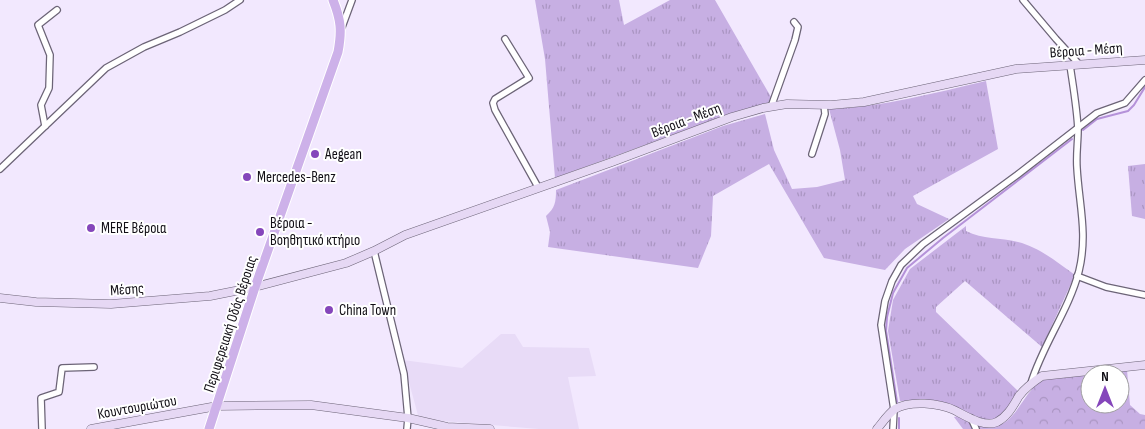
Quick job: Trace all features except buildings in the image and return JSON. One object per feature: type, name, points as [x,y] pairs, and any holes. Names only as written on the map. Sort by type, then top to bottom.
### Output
[{"type":"main road","name":"Περιφερειακή Οδός Βέροιας","points":[[209,429],[255,287],[338,52],[341,29],[340,19],[333,0]]},
{"type":"street","points":[[0,169],[106,68],[144,47],[225,10],[240,0]]},
{"type":"street","points":[[341,29],[352,0]]},
{"type":"street","points":[[1023,0],[1078,63]]},
{"type":"street","points":[[45,126],[41,105],[49,88],[50,55],[38,25],[57,10]]},
{"type":"street","points":[[771,107],[795,40],[798,27],[794,22]]},
{"type":"street","points":[[505,39],[529,78],[495,99],[493,103],[494,110],[538,187]]},
{"type":"street","name":"Βέροια - Μέση","points":[[255,287],[346,263],[374,252],[405,235],[612,162],[732,117],[771,107],[787,104],[824,105],[864,102],[1016,69],[1078,63],[1145,60]]},
{"type":"street","points":[[1031,383],[1036,366],[1070,296],[1077,276],[1084,230],[1077,167],[1078,128],[1070,65]]},
{"type":"street","points":[[893,429],[894,410],[881,325],[885,301],[892,281],[901,265],[924,244],[1097,113],[1126,103],[1145,80]]},
{"type":"street","points":[[812,154],[825,114],[824,105]]},
{"type":"street","points":[[374,252],[404,374],[408,418],[407,429]]},
{"type":"street","points":[[1077,276],[1106,287],[1145,295]]},
{"type":"street","name":"Μέσης","points":[[0,298],[36,302],[111,304],[210,296],[255,287]]},
{"type":"street","points":[[877,429],[894,410],[909,403],[952,409],[987,424],[997,422],[1009,413],[1020,395],[1031,383],[1042,376],[1145,364]]},
{"type":"street","points":[[42,429],[41,398],[59,392],[62,368],[94,367]]},
{"type":"street","name":"Κουντουριώτου","points":[[91,429],[217,406],[311,405],[408,418],[447,427],[490,429]]},
{"type":"street","points":[[971,418],[976,429]]},
{"type":"shaded area","points":[[501,334],[515,334],[523,347],[589,348],[596,376],[568,377],[579,429],[539,429],[419,419],[403,360],[462,368]]},
{"type":"green space","points":[[535,0],[619,0],[624,25],[670,0],[715,0],[771,97],[768,103],[724,116],[555,178],[545,59]]},
{"type":"green space","points":[[986,81],[998,149],[913,196],[917,204],[949,219],[905,249],[885,270],[824,258],[769,164],[713,196],[711,236],[698,268],[548,247],[550,232],[546,216],[554,204],[556,190],[723,126],[765,114],[774,150],[792,189],[817,187],[845,180],[840,150],[829,109],[889,102]]},
{"type":"green space","points":[[1145,164],[1145,219],[1132,216],[1128,166]]},
{"type":"green space","points":[[966,226],[966,231],[972,234],[1026,244],[1048,256],[1075,275],[1042,347],[965,281],[936,307],[936,312],[1019,392],[1006,410],[994,420],[988,422],[925,401],[900,401],[888,331],[893,300],[910,269]]},
{"type":"green space","points":[[1080,375],[1080,414],[1130,414],[1130,405],[1140,414],[1145,415],[1145,429],[963,429],[954,417],[958,416],[987,427],[998,426],[1013,415],[1039,383],[1048,378]]},
{"type":"waterway","points":[[1083,130],[1097,119],[1128,111],[1145,87]]},
{"type":"waterway","points":[[897,402],[886,331],[887,317],[893,293],[907,268],[1072,139]]},
{"type":"waterway","points":[[899,418],[899,429]]},
{"type":"place","name":"Aegean","points":[[315,154]]},
{"type":"place","name":"Mercedes-Benz","points":[[247,177]]},
{"type":"place","name":"MERE Βέροια","points":[[91,228]]},
{"type":"place","name":"Βέροια - Βοηθητικό κτήριο","points":[[260,232]]},
{"type":"place","name":"China Town","points":[[329,310]]}]
